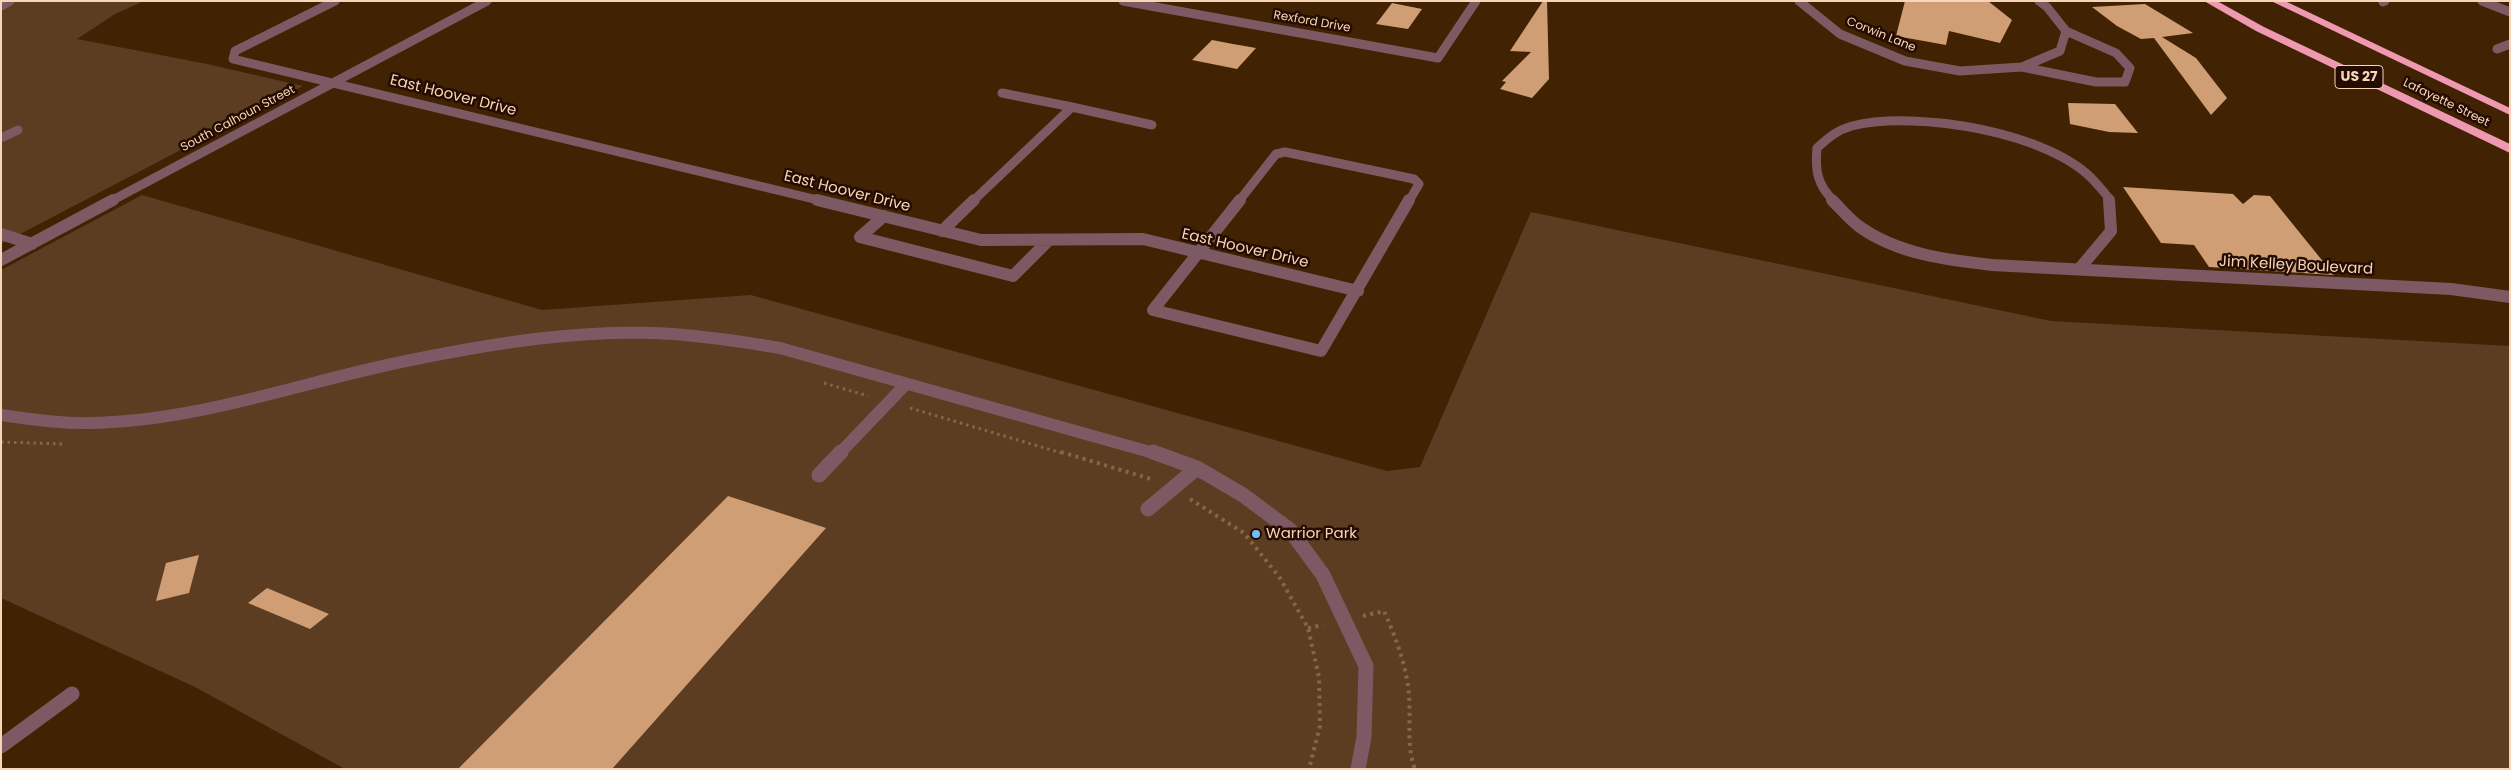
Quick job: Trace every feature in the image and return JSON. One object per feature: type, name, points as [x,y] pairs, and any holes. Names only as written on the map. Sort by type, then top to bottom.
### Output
[{"type":"highway","name":"Lafayette Street","points":[[2209,1],[2260,28],[2510,149]]},
{"type":"highway","name":"Lafayette Street","points":[[2276,1],[2510,112]]},
{"type":"street","points":[[1,6],[10,1]]},
{"type":"street","name":"East Hoover Drive","points":[[335,1],[246,44],[235,51],[233,59],[981,240],[1143,239],[1196,254],[1358,291]]},
{"type":"street","name":"South Calhoun Street","points":[[1,260],[487,1]]},
{"type":"street","name":"Rexford Drive","points":[[1123,1],[1438,58],[1476,1]]},
{"type":"street","name":"Corwin Lane","points":[[1799,1],[1840,34],[1905,61],[1960,70],[2022,67]]},
{"type":"street","points":[[2022,67],[2096,82],[2125,82],[2130,68],[2116,53],[2066,31],[2047,7],[2039,1]]},
{"type":"street","points":[[2482,1],[2510,12]]},
{"type":"street","points":[[2022,67],[2060,51],[2066,31]]},
{"type":"street","points":[[2497,49],[2510,44]]},
{"type":"street","points":[[1002,93],[1152,125]]},
{"type":"street","points":[[942,230],[1072,107]]},
{"type":"street","name":"Jim Kelley Boulevard","points":[[2080,268],[2111,231],[2109,199],[2088,174],[2040,146],[1988,130],[1960,124],[1913,121],[1868,123],[1837,131],[1817,148],[1815,171],[1828,196],[1860,227],[1906,250],[1950,260],[1992,265],[2080,268],[2450,290],[2510,297]]},
{"type":"street","points":[[1,138],[18,130]]},
{"type":"street","points":[[1285,152],[1414,179],[1419,184],[1358,291],[1321,351],[1153,310],[1196,254],[1276,154],[1285,152]]},
{"type":"street","points":[[884,216],[860,237],[1013,276],[1049,240]]},
{"type":"street","points":[[1,234],[32,244]]},
{"type":"street","points":[[1,415],[34,422],[78,423],[155,420],[234,404],[447,351],[506,341],[589,334],[661,333],[737,339],[780,348],[1149,451],[1197,468],[1243,495],[1290,530],[1323,575],[1346,620],[1366,666],[1364,737],[1358,769]]},
{"type":"street","points":[[819,475],[906,384]]},
{"type":"street","points":[[1148,509],[1197,468]]},
{"type":"street","points":[[1,746],[72,694]]},
{"type":"path","points":[[814,380],[1149,478],[1201,504],[1244,532],[1280,578],[1308,628],[1319,677],[1320,726],[1310,769]]},
{"type":"path","points":[[1,442],[45,445],[74,443]]},
{"type":"shaded area","points":[[1,1],[144,1],[115,14],[77,39],[207,64],[303,86],[1,244]]},
{"type":"shaded area","name":"Warrior Park","points":[[142,195],[542,310],[751,295],[1387,471],[1420,467],[1531,212],[2051,321],[2510,346],[2510,769],[345,769],[195,687],[1,598],[1,270]]},
{"type":"building","points":[[1543,1],[1547,1],[1549,79],[1532,98],[1500,89],[1506,82],[1502,81],[1531,52],[1510,51]]},
{"type":"building","points":[[1905,1],[1988,1],[2012,20],[2000,43],[1949,31],[1946,45],[1896,36]]},
{"type":"building","points":[[1392,3],[1422,9],[1408,29],[1376,24]]},
{"type":"building","points":[[2145,4],[2193,33],[2162,37],[2196,58],[2227,98],[2211,115],[2154,38],[2141,39],[2117,26],[2092,7]]},
{"type":"building","points":[[1212,40],[1256,48],[1237,69],[1192,60]]},
{"type":"building","points":[[2068,103],[2115,104],[2138,133],[2109,132],[2070,124]]},
{"type":"building","points":[[2123,187],[2233,194],[2243,204],[2254,195],[2270,196],[2334,275],[2209,267],[2194,245],[2161,243]]},
{"type":"building","points":[[728,496],[826,528],[612,769],[458,769]]},
{"type":"building","points":[[199,555],[189,593],[156,601],[166,563]]},
{"type":"building","points":[[267,588],[329,614],[310,629],[248,603]]},
{"type":"place","name":"Warrior Park","points":[[1256,534]]}]
